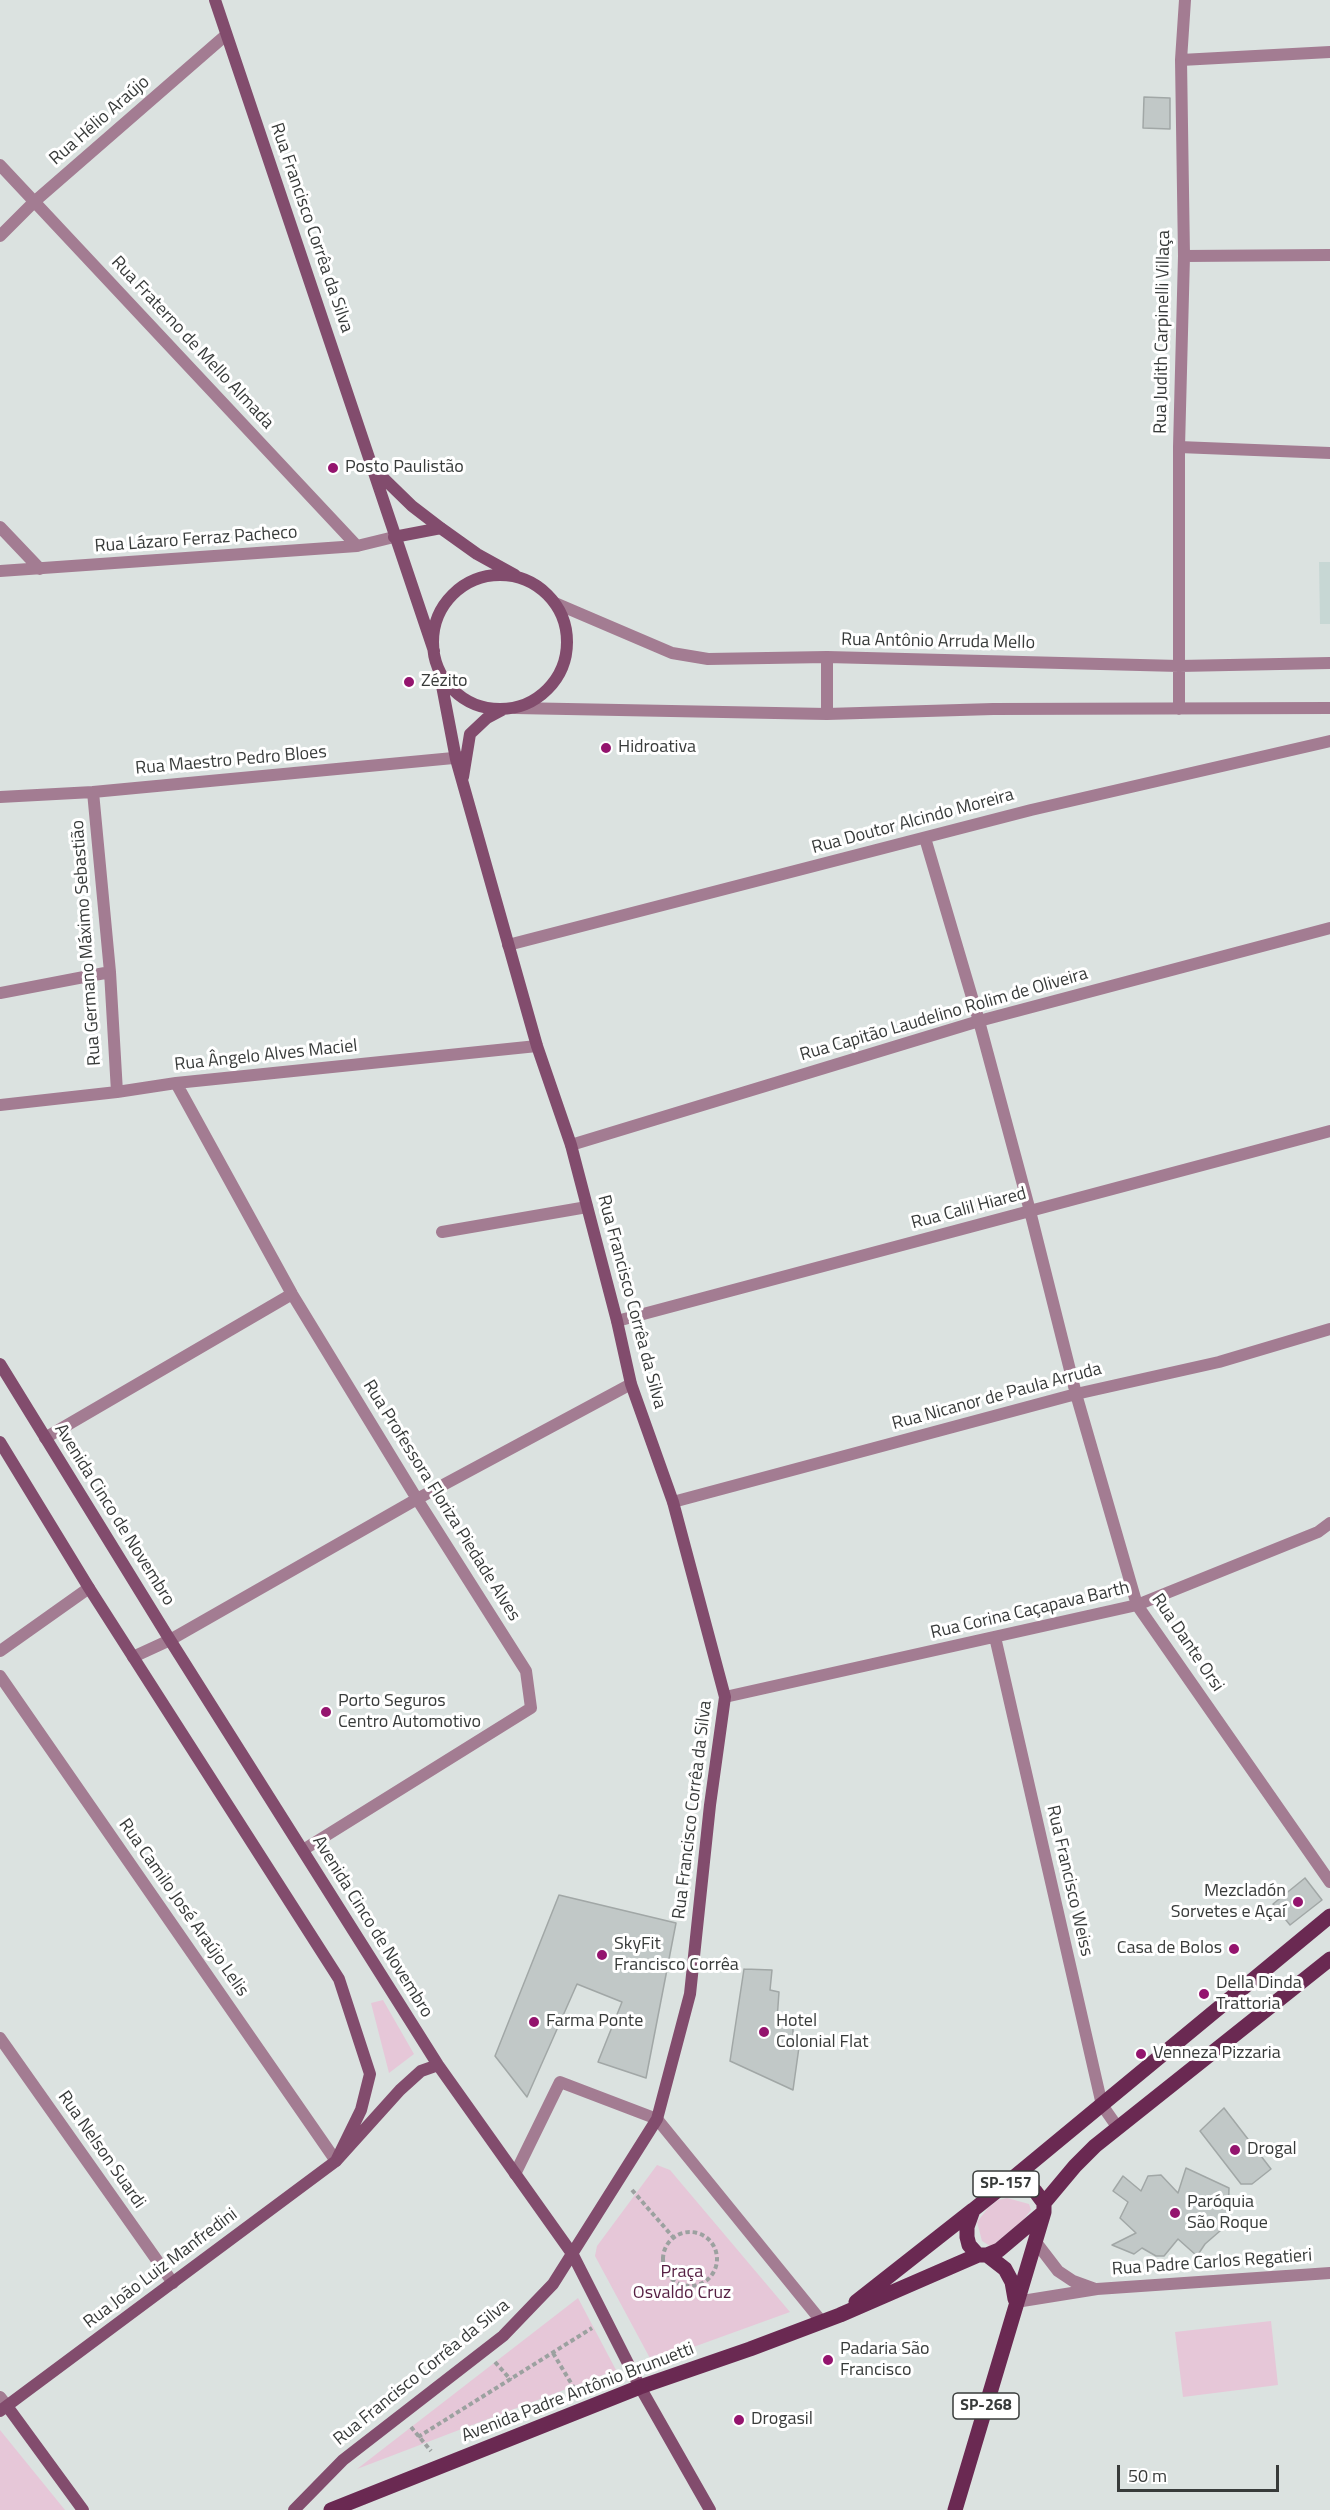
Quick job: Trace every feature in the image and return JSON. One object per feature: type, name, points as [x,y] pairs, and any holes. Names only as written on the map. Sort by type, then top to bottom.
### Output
[{"type":"main road","name":"Rua Francisco Corrêa da Silva","points":[[214,0],[434,651]]},
{"type":"main road","name":"Rua Francisco Corrêa da Silva","points":[[373,468],[412,506],[441,528],[477,554],[520,578]]},
{"type":"main road","points":[[394,537],[441,528]]},
{"type":"main road","points":[[498,575],[520,578],[540,587],[555,603],[565,623],[568,644],[563,666],[552,685],[535,699],[508,709],[486,708],[458,695],[447,684],[439,670],[434,651],[435,629],[443,608],[457,591],[476,580],[498,575]]},
{"type":"main road","name":"Rua Francisco Corrêa da Silva","points":[[294,2510],[343,2460],[503,2336],[554,2284],[657,2119],[690,1994],[725,1697],[673,1502],[631,1384],[571,1145],[537,1046],[462,782],[461,758],[439,670]]},
{"type":"main road","name":"Rua Francisco Corrêa da Silva","points":[[461,758],[470,734],[487,718],[508,709]]},
{"type":"main road","name":"Avenida Cinco de Novembro","points":[[0,1364],[170,1640],[438,2066],[573,2255],[640,2387],[710,2510]]},
{"type":"main road","points":[[0,1442],[89,1588],[339,1979],[370,2074],[361,2110],[336,2161]]},
{"type":"main road","name":"SP-157","points":[[1330,1916],[973,2210],[966,2227],[972,2250],[983,2255],[999,2250],[1026,2229],[1075,2166],[1118,2128],[1330,1959]]},
{"type":"main road","name":"Rua João Luiz Manfredini","points":[[2,2405],[173,2283],[336,2161],[400,2090],[421,2071],[438,2066]]},
{"type":"main road","name":"SP-157","points":[[1007,2183],[1028,2186],[1035,2190],[1044,2208]]},
{"type":"main road","name":"SP-268","points":[[955,2510],[1044,2208]]},
{"type":"main road","name":"Avenida Padre Antônio Brunuetti","points":[[840,2315],[973,2210]]},
{"type":"main road","points":[[983,2255],[1005,2269],[1012,2282],[1016,2302]]},
{"type":"main road","name":"Avenida Padre Antônio Brunuetti","points":[[331,2510],[640,2387],[840,2315],[983,2255]]},
{"type":"main road","points":[[2,2405],[83,2510]]},
{"type":"street","name":"Rua Judith Carpinelli Villaça","points":[[1179,709],[1179,447],[1184,256],[1181,60],[1185,0]]},
{"type":"street","name":"Rua Hélio Araújo","points":[[0,236],[34,202],[226,35]]},
{"type":"street","points":[[1181,60],[1330,52]]},
{"type":"street","name":"Rua Fraterno de Mello Almada","points":[[0,165],[357,546]]},
{"type":"street","points":[[1184,256],[1330,255]]},
{"type":"street","points":[[1179,447],[1330,453]]},
{"type":"street","points":[[0,526],[40,569]]},
{"type":"street","name":"Rua Lázaro Ferraz Pacheco","points":[[0,571],[357,546],[394,537]]},
{"type":"street","name":"Rua Antônio Arruda Mello","points":[[555,603],[672,653],[708,659],[827,657],[1179,666],[1330,663]]},
{"type":"street","points":[[827,657],[827,714]]},
{"type":"street","points":[[508,709],[827,714],[993,710],[1330,708]]},
{"type":"street","name":"Rua Doutor Alcindo Moreira","points":[[508,945],[1031,810],[1330,741]]},
{"type":"street","name":"Rua Maestro Pedro Bloes","points":[[0,797],[93,792],[461,758]]},
{"type":"street","name":"Rua Germano Máximo Sebastião","points":[[93,792],[110,972],[117,1092]]},
{"type":"street","name":"Rua Dante Orsi","points":[[925,838],[979,1021],[1076,1394],[1137,1605],[1330,1882]]},
{"type":"street","name":"Rua Capitão Laudelino Rolim de Oliveira","points":[[571,1145],[979,1021],[1330,928]]},
{"type":"street","points":[[0,993],[110,972]]},
{"type":"street","name":"Rua Ângelo Alves Maciel","points":[[0,1105],[176,1083],[537,1046]]},
{"type":"street","name":"Rua Professora Floriza Piedade Alves","points":[[176,1083],[292,1294],[417,1499],[526,1671],[531,1708],[303,1850]]},
{"type":"street","name":"Rua Calil Hiared","points":[[617,1321],[1330,1131]]},
{"type":"street","points":[[442,1232],[586,1207]]},
{"type":"street","points":[[45,1438],[292,1294]]},
{"type":"street","name":"Rua Nicanor de Paula Arruda","points":[[673,1502],[1076,1394],[1219,1362],[1330,1329]]},
{"type":"street","points":[[133,1657],[170,1640],[417,1499],[631,1384]]},
{"type":"street","name":"Rua Corina Caçapava Barth","points":[[725,1697],[1137,1605],[1318,1532],[1330,1523]]},
{"type":"street","points":[[0,1651],[89,1588]]},
{"type":"street","name":"Rua Francisco Weiss","points":[[994,1637],[1101,2106],[1118,2128]]},
{"type":"street","name":"Rua Camilo José Araújo Lelis","points":[[0,1676],[336,2161]]},
{"type":"street","name":"Rua Nelson Suardi","points":[[0,2038],[173,2283]]},
{"type":"street","points":[[515,2174],[560,2082],[657,2119],[822,2322]]},
{"type":"street","points":[[1035,2241],[1058,2271],[1073,2281],[1096,2289]]},
{"type":"street","name":"Rua Padre Carlos Regatieri","points":[[1016,2302],[1096,2289],[1330,2273]]},
{"type":"path","points":[[621,2178],[674,2236]]},
{"type":"path","points":[[684,2232],[695,2232],[708,2237],[715,2248],[718,2261],[713,2273],[704,2283],[691,2287],[678,2284],[669,2277],[663,2267],[662,2256],[666,2245],[674,2236],[684,2232]]},
{"type":"path","points":[[418,2437],[605,2319]]},
{"type":"path","points":[[485,2350],[511,2380]]},
{"type":"path","points":[[553,2353],[586,2408]]},
{"type":"path","points":[[402,2414],[418,2437],[443,2465]]},
{"type":"shaded area","points":[[1319,562],[1330,562],[1330,624],[1320,624]]},
{"type":"green space","points":[[383,2000],[414,2054],[389,2073],[371,2003]]},
{"type":"green space","name":"Praça Osvaldo Cruz","points":[[657,2165],[670,2170],[790,2312],[652,2362],[595,2256],[597,2246]]},
{"type":"green space","points":[[1007,2198],[1029,2204],[1031,2210],[1023,2220],[990,2246],[982,2241],[977,2222],[998,2200]]},
{"type":"green space","points":[[578,2298],[616,2370],[357,2469]]},
{"type":"green space","points":[[1271,2321],[1278,2385],[1183,2397],[1175,2332]]},
{"type":"green space","points":[[0,2430],[65,2510],[0,2510]]},
{"type":"building","points":[[1144,97],[1170,98],[1170,129],[1143,128]]},
{"type":"building","name":"Mezcladón Sorvetes e Açaí","points":[[1305,1878],[1322,1900],[1290,1925],[1273,1904]]},
{"type":"building","points":[[559,1895],[676,1923],[646,2078],[598,2062],[622,2002],[577,1984],[527,2097],[495,2056]]},
{"type":"building","name":"Hotel Colonial Flat","points":[[744,1969],[772,1970],[770,1990],[779,1992],[777,2020],[793,2026],[793,2038],[800,2040],[793,2090],[730,2061]]},
{"type":"building","name":"Drogal","points":[[1224,2108],[1271,2169],[1252,2184],[1241,2184],[1200,2131]]},
{"type":"building","name":"Paróquia São Roque","points":[[1186,2168],[1229,2188],[1228,2224],[1205,2244],[1197,2256],[1178,2239],[1164,2256],[1156,2256],[1142,2248],[1134,2254],[1112,2245],[1136,2233],[1120,2218],[1128,2202],[1113,2191],[1123,2176],[1141,2191],[1148,2176],[1161,2175],[1178,2193]]},
{"type":"place","name":"Posto Paulistão","points":[[333,468]]},
{"type":"place","name":"Zézito","points":[[409,682]]},
{"type":"place","name":"Hidroativa","points":[[606,748]]},
{"type":"place","name":"Porto Seguros Centro Automotivo","points":[[326,1712]]},
{"type":"place","name":"Mezcladón Sorvetes e Açaí","points":[[1298,1902]]},
{"type":"place","name":"Casa de Bolos","points":[[1234,1949]]},
{"type":"place","name":"SkyFit Francisco Corrêa","points":[[602,1955]]},
{"type":"place","name":"Della Dinda Trattoria","points":[[1204,1994]]},
{"type":"place","name":"Farma Ponte","points":[[534,2022]]},
{"type":"place","name":"Hotel Colonial Flat","points":[[764,2032]]},
{"type":"place","name":"Venneza Pizzaria","points":[[1141,2054]]},
{"type":"place","name":"Drogal","points":[[1235,2150]]},
{"type":"place","name":"Paróquia São Roque","points":[[1175,2213]]},
{"type":"place","name":"Padaria São Francisco","points":[[828,2360]]},
{"type":"place","name":"Drogasil","points":[[739,2420]]}]
